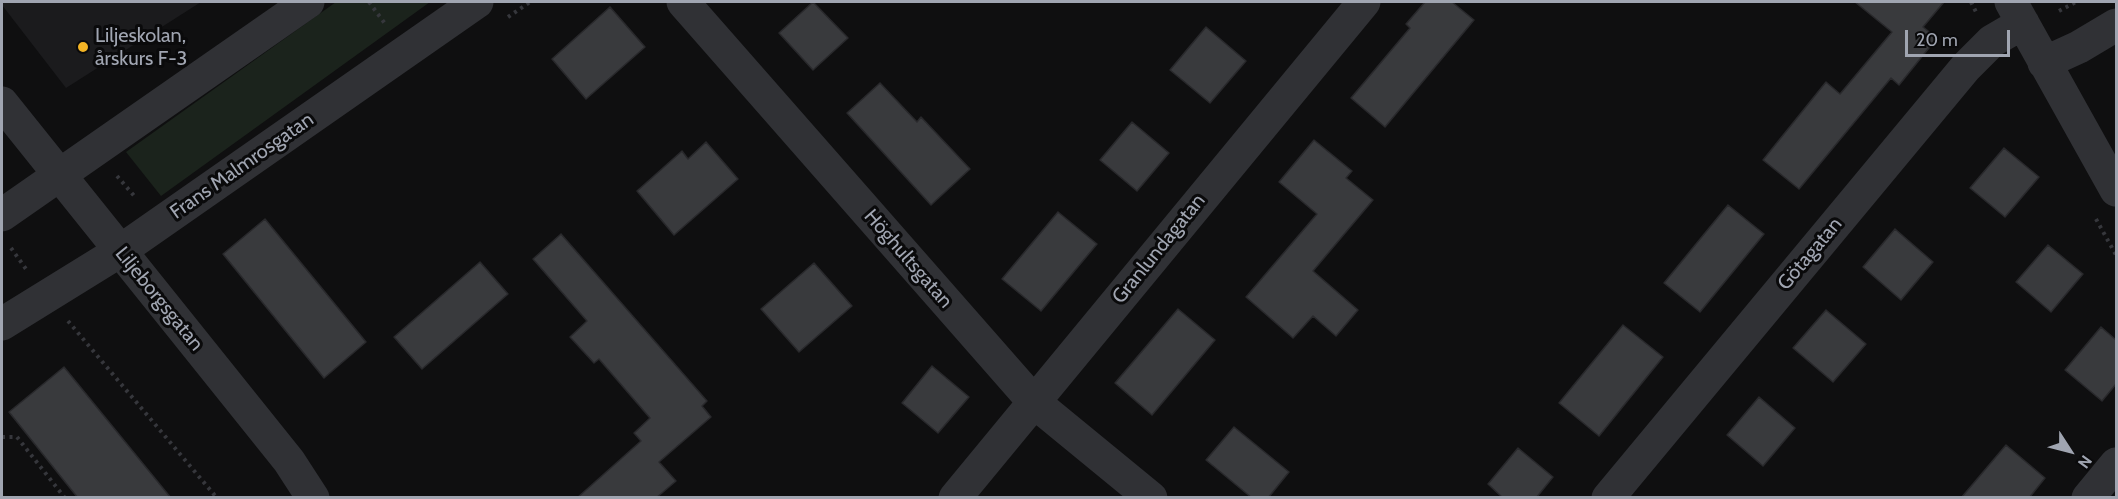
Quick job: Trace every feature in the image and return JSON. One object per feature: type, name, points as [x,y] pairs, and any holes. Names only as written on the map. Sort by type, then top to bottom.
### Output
[{"type":"street","points":[[5,230],[59,174],[308,2]]},
{"type":"street","name":"Frans Malmrosgatan","points":[[2,324],[120,251],[477,2]]},
{"type":"street","name":"Höghultsgatan","points":[[683,2],[1034,402],[1151,498]]},
{"type":"street","name":"Granlundagatan","points":[[955,498],[1364,2]]},
{"type":"street","points":[[2017,12],[2116,190]]},
{"type":"street","name":"Götagatan","points":[[1608,498],[1966,67],[2017,12]]},
{"type":"street","points":[[2044,63],[2079,47],[2116,25]]},
{"type":"street","name":"Liljeborgsgatan","points":[[2,103],[289,461],[313,498]]},
{"type":"street","points":[[2088,498],[2116,464]]},
{"type":"path","points":[[2059,11],[2076,2]]},
{"type":"path","points":[[94,150],[159,224]]},
{"type":"path","points":[[5,230],[46,295],[217,498]]},
{"type":"path","points":[[2,437],[16,437],[65,498]]},
{"type":"shaded area","name":"Liljeskolan, årskurs F-3","points":[[2,2],[201,2],[66,88]]},
{"type":"shaded area","points":[[336,2],[430,2],[161,196],[126,152]]},
{"type":"building","points":[[813,2],[848,38],[813,70],[779,33]]},
{"type":"building","points":[[1425,2],[1452,2],[1474,20],[1385,127],[1351,98],[1410,28],[1406,24]]},
{"type":"building","points":[[1855,2],[1944,2],[1923,27],[1937,38],[1899,85],[1891,78],[1799,189],[1763,160],[1826,82],[1840,94],[1892,32]]},
{"type":"building","points":[[610,7],[645,47],[586,99],[552,59]]},
{"type":"building","points":[[1206,27],[1246,61],[1210,103],[1170,70]]},
{"type":"building","points":[[880,83],[917,122],[921,117],[970,169],[931,205],[847,113]]},
{"type":"building","points":[[1132,122],[1169,153],[1137,191],[1100,160]]},
{"type":"building","points":[[1314,140],[1352,171],[1346,178],[1373,200],[1313,271],[1358,310],[1336,336],[1313,316],[1293,338],[1246,297],[1317,214],[1279,182]]},
{"type":"building","points":[[706,142],[738,179],[674,235],[637,191],[682,151],[688,159]]},
{"type":"building","points":[[2004,148],[2039,177],[2005,217],[1970,188]]},
{"type":"building","points":[[1728,205],[1764,234],[1700,312],[1664,283]]},
{"type":"building","points":[[1058,212],[1097,244],[1041,311],[1002,279]]},
{"type":"building","points":[[265,219],[366,342],[324,378],[223,254]]},
{"type":"building","points":[[1895,229],[1933,262],[1901,300],[1863,267]]},
{"type":"building","points":[[561,234],[707,401],[702,406],[711,417],[659,462],[676,481],[656,498],[577,498],[641,441],[634,433],[650,418],[599,359],[594,363],[570,337],[587,321],[533,259]]},
{"type":"building","points":[[2048,245],[2083,274],[2051,312],[2016,282]]},
{"type":"building","points":[[480,262],[508,294],[422,369],[394,337]]},
{"type":"building","points":[[814,263],[852,306],[799,352],[761,309]]},
{"type":"building","points":[[1178,309],[1215,340],[1152,415],[1115,383]]},
{"type":"building","points":[[1826,310],[1866,344],[1833,382],[1793,348]]},
{"type":"building","points":[[1623,325],[1663,357],[1599,436],[1559,403]]},
{"type":"building","points":[[2101,327],[2116,340],[2116,384],[2102,401],[2065,370]]},
{"type":"building","points":[[932,366],[969,397],[938,433],[902,403]]},
{"type":"building","points":[[64,367],[171,498],[78,498],[9,412]]},
{"type":"building","points":[[1759,397],[1795,428],[1763,466],[1727,435]]},
{"type":"building","points":[[1234,427],[1289,472],[1268,498],[1252,498],[1206,460]]},
{"type":"building","points":[[2006,445],[2045,478],[2029,498],[1961,498]]},
{"type":"building","points":[[1518,448],[1553,477],[1536,498],[1503,498],[1488,484]]},
{"type":"place","name":"Liljeskolan, årskurs F-3","points":[[83,47]]}]
